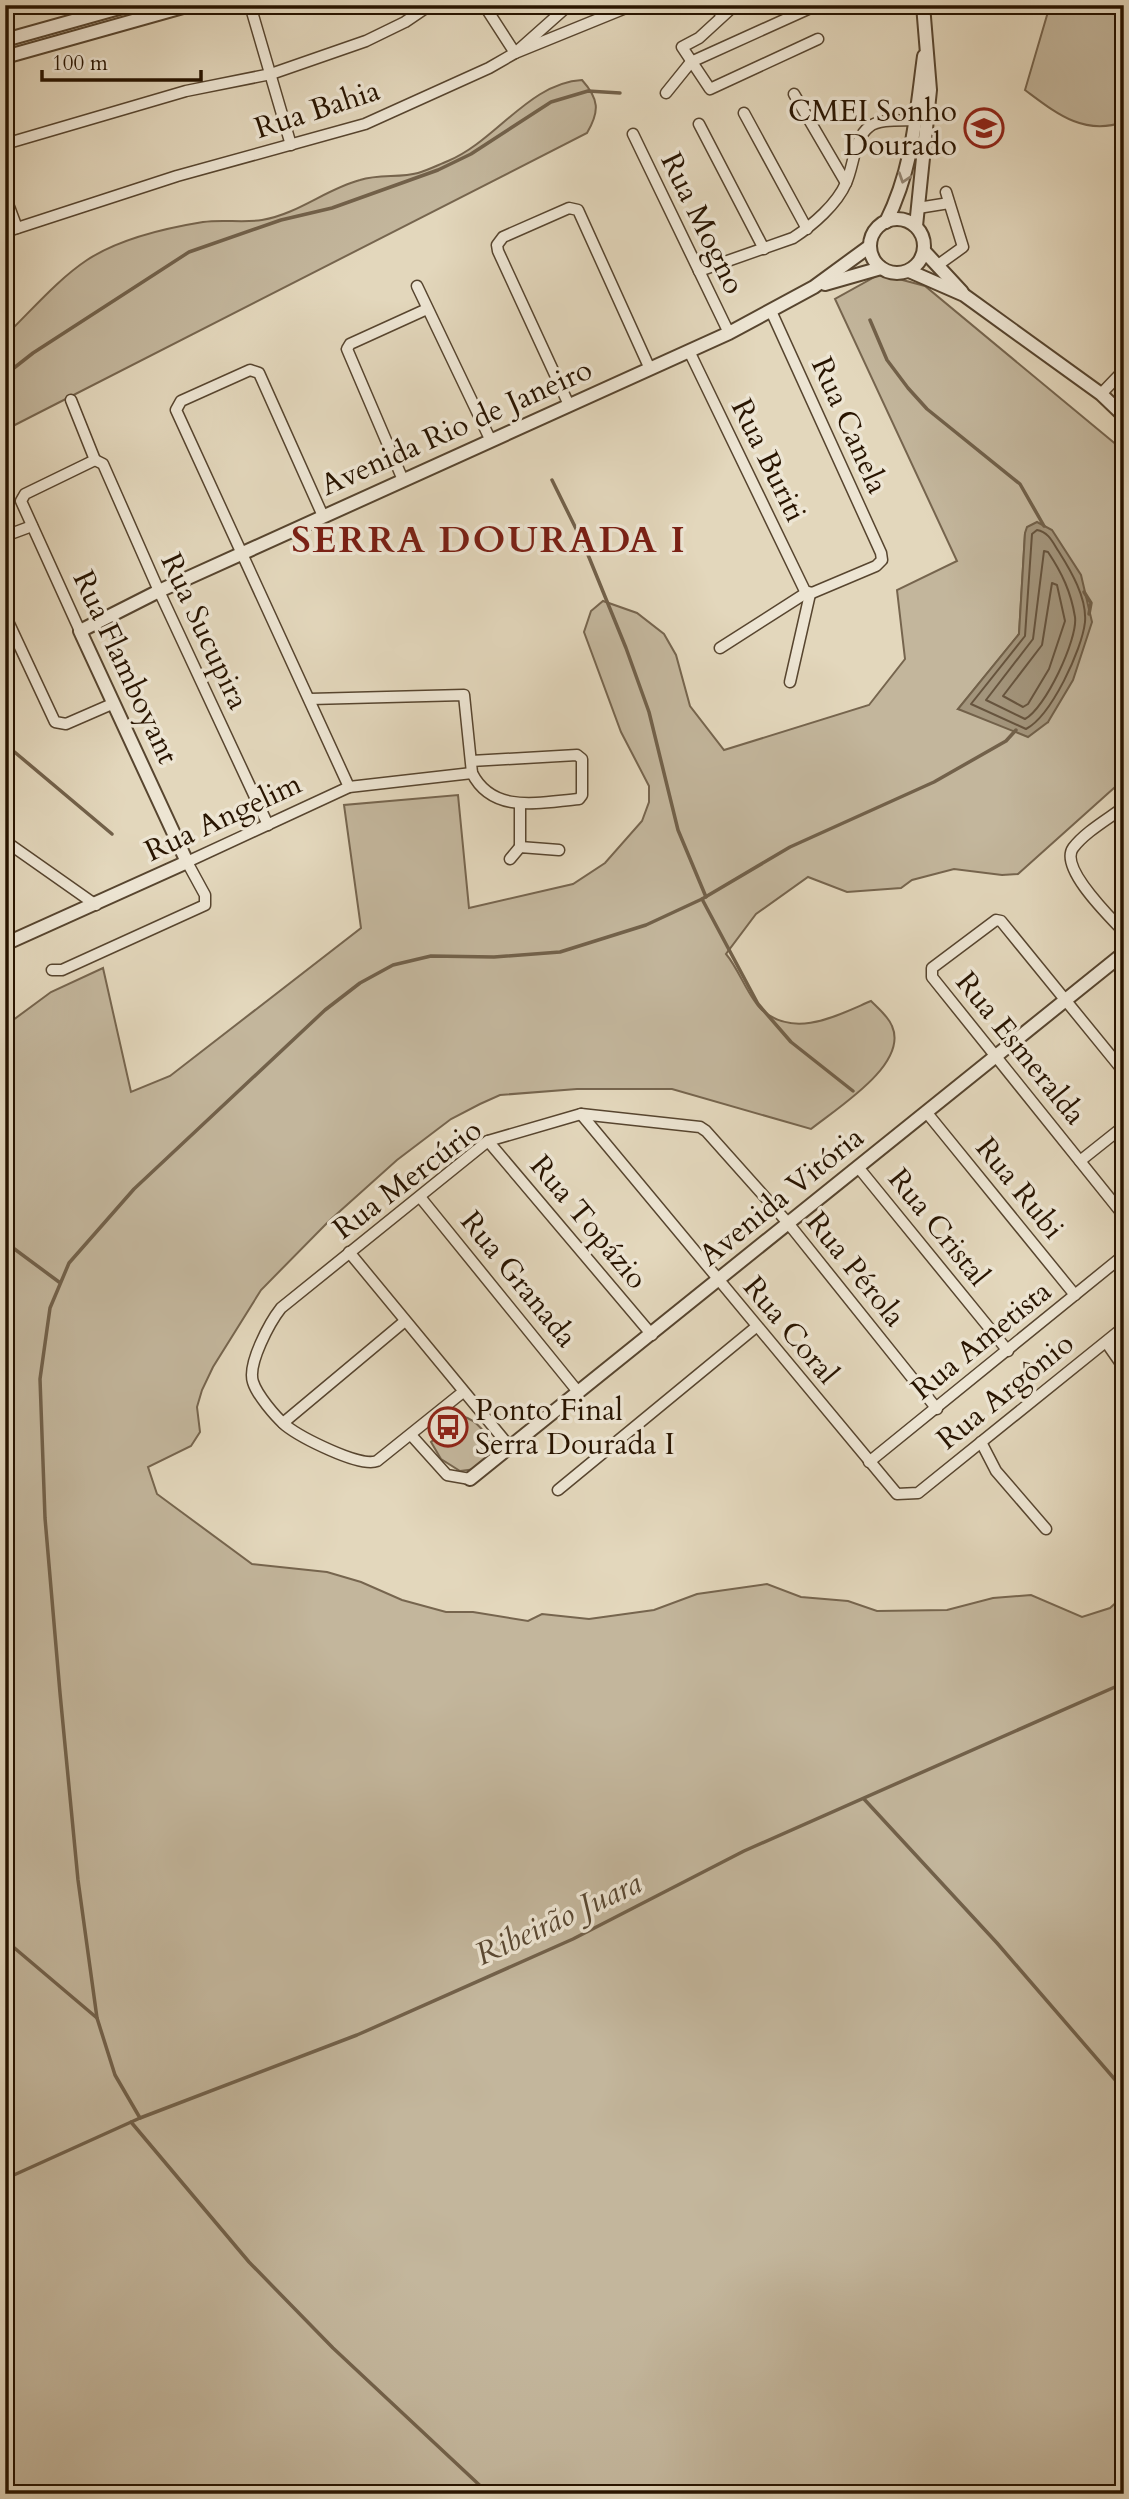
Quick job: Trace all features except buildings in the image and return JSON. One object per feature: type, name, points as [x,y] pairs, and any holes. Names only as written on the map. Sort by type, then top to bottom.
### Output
[{"type":"street","points":[[5,40],[130,5]]},
{"type":"street","points":[[5,57],[190,5]]},
{"type":"street","points":[[250,5],[290,145]]},
{"type":"street","points":[[5,144],[186,91],[271,74],[366,41],[405,22],[430,5]]},
{"type":"street","points":[[484,5],[515,53],[569,5]]},
{"type":"street","name":"Rua Bahia","points":[[5,232],[177,176],[365,124],[489,68],[515,53],[632,5]]},
{"type":"street","points":[[715,5],[722,15]]},
{"type":"street","points":[[735,5],[699,38],[682,47],[710,89],[818,39]]},
{"type":"street","points":[[666,93],[691,62],[817,5]]},
{"type":"street","points":[[916,226],[930,90],[923,5]]},
{"type":"street","points":[[926,39],[918,120],[904,183],[886,222],[874,232],[870,246],[873,258],[881,268],[895,273],[909,271],[964,295],[1101,394],[1124,416]]},
{"type":"street","points":[[794,93],[846,183]]},
{"type":"street","points":[[744,113],[807,229]]},
{"type":"street","points":[[699,271],[764,249],[807,229],[846,183],[862,135],[868,127],[878,123],[918,120]]},
{"type":"street","points":[[699,124],[764,249]]},
{"type":"street","name":"Rua Mogno","points":[[633,134],[729,332]]},
{"type":"street","points":[[938,265],[963,247],[946,192]]},
{"type":"street","points":[[5,196],[17,228]]},
{"type":"street","points":[[918,208],[949,203]]},
{"type":"street","points":[[569,405],[498,245],[503,237],[569,208],[576,208],[582,215],[650,369]]},
{"type":"street","points":[[886,222],[901,219],[916,226],[923,237],[924,251],[919,262],[909,271]]},
{"type":"street","name":"Avenida Rio de Janeiro","points":[[80,631],[323,516],[729,332],[814,287],[870,246]]},
{"type":"street","points":[[924,251],[964,295]]},
{"type":"street","name":"Avenida Rio de Janeiro","points":[[814,287],[881,268]]},
{"type":"street","points":[[417,286],[491,441]]},
{"type":"street","points":[[403,481],[347,349],[349,344],[428,309]]},
{"type":"street","name":"Rua Canela","points":[[771,311],[882,561],[876,566],[807,592]]},
{"type":"street","name":"Rua Buriti","points":[[690,351],[807,592]]},
{"type":"street","points":[[323,516],[259,373],[250,370],[181,401],[176,410],[349,787]]},
{"type":"street","points":[[1101,394],[1124,370]]},
{"type":"street","name":"Rua Sucupira","points":[[71,400],[95,460],[103,464],[159,592],[268,825]]},
{"type":"street","name":"Rua Flamboyant","points":[[95,460],[24,494],[21,501],[112,704],[187,862]]},
{"type":"street","points":[[5,536],[32,526]]},
{"type":"street","points":[[720,648],[807,592]]},
{"type":"street","points":[[790,682],[807,592]]},
{"type":"street","points":[[5,615],[55,722],[66,724],[112,704]]},
{"type":"street","points":[[310,699],[464,695],[467,697],[471,761],[472,773],[477,783],[504,803],[579,799],[582,795],[582,759],[577,755],[471,761]]},
{"type":"street","name":"Rua Angelim","points":[[5,944],[96,905],[349,787],[472,773]]},
{"type":"street","points":[[510,859],[520,846],[520,804]]},
{"type":"street","points":[[1124,807],[1072,849],[1071,868],[1124,933]]},
{"type":"street","points":[[5,841],[96,905]]},
{"type":"street","points":[[520,846],[559,850]]},
{"type":"street","points":[[52,970],[62,970],[205,905],[207,900],[187,862]]},
{"type":"street","name":"Rua Esmeralda","points":[[1064,1001],[1001,921],[992,922],[931,970],[932,976],[1124,1216]]},
{"type":"street","name":"Avenida Vitória","points":[[470,1479],[1124,953]]},
{"type":"street","points":[[1064,1001],[1124,1072]]},
{"type":"street","name":"Rua Rubi","points":[[928,1112],[1075,1295]]},
{"type":"street","name":"Rua Mercúrio","points":[[283,1423],[252,1380],[265,1335],[281,1308],[488,1141],[581,1114],[659,1122],[706,1131]]},
{"type":"street","name":"Rua Coral","points":[[581,1114],[897,1494],[918,1493]]},
{"type":"street","points":[[1080,1161],[1124,1126]]},
{"type":"street","name":"Rua Pérola","points":[[706,1131],[788,1223],[937,1409]]},
{"type":"street","name":"Rua Topázio","points":[[488,1141],[652,1335]]},
{"type":"street","name":"Rua Cristal","points":[[858,1167],[1008,1351]]},
{"type":"street","name":"Rua Granada","points":[[420,1197],[579,1392]]},
{"type":"street","points":[[349,1252],[510,1447]]},
{"type":"street","name":"Rua Ametista","points":[[869,1462],[1124,1255]]},
{"type":"street","points":[[405,1321],[283,1423],[296,1433],[370,1464],[411,1435],[463,1392]]},
{"type":"street","points":[[558,1490],[756,1327]]},
{"type":"street","name":"Rua Argônio","points":[[918,1493],[1124,1327]]},
{"type":"street","points":[[1124,1333],[1110,1348],[1124,1368]]},
{"type":"street","points":[[411,1435],[447,1475],[470,1479]]},
{"type":"street","points":[[981,1442],[996,1471],[1046,1529]]},
{"type":"shaded area","points":[[1050,5],[1124,5],[1124,122],[1109,126],[1083,124],[1059,114],[1025,90]]},
{"type":"shaded area","points":[[582,80],[592,93],[596,105],[596,112],[587,133],[5,430],[5,336],[55,286],[87,260],[113,246],[158,231],[210,221],[262,220],[288,212],[360,180],[422,172],[465,152],[545,91]]},
{"type":"shaded area","points":[[880,274],[925,286],[1124,451],[1124,779],[1018,874],[1002,875],[954,869],[912,880],[901,888],[847,892],[808,877],[756,914],[726,954],[762,1010],[775,1019],[802,1024],[831,1018],[871,1001],[892,1026],[894,1040],[890,1055],[881,1070],[853,1097],[811,1129],[672,1089],[577,1089],[500,1095],[451,1119],[397,1160],[329,1221],[261,1290],[213,1367],[202,1390],[197,1407],[200,1432],[191,1446],[148,1467],[157,1494],[252,1564],[327,1572],[361,1582],[402,1600],[446,1612],[473,1612],[528,1621],[542,1614],[589,1619],[654,1610],[697,1594],[767,1584],[801,1597],[848,1601],[877,1611],[947,1610],[993,1598],[1031,1595],[1082,1617],[1110,1608],[1120,1599],[1124,1586],[1124,2494],[5,2494],[5,1026],[51,992],[103,968],[131,1092],[170,1076],[361,928],[344,805],[458,795],[469,908],[573,884],[605,863],[642,821],[649,802],[649,786],[621,732],[584,632],[591,611],[603,601],[637,613],[664,634],[676,655],[690,706],[724,750],[869,705],[905,659],[897,590],[957,561],[835,299]],"holes":[[[1025,533],[1048,722],[958,709],[1019,634]]]},
{"type":"shaded area","points":[[462,1416],[479,1426],[489,1442],[494,1454],[484,1468],[460,1471],[441,1459],[431,1442]]},
{"type":"water","points":[[1037,522],[1052,530],[1081,575],[1092,622],[1073,680],[1048,722],[1028,737],[958,709],[1019,634],[1025,533],[1027,527]]},
{"type":"waterway","points":[[5,375],[33,353],[189,252],[281,220],[332,208],[438,170],[471,154],[551,102],[588,91],[620,93]]},
{"type":"waterway","points":[[870,320],[887,360],[908,388],[927,409],[1020,484],[1044,526]]},
{"type":"waterway","points":[[552,480],[584,545],[626,648],[649,712],[678,830],[706,897]]},
{"type":"waterway","points":[[1084,592],[1091,603],[1089,614]]},
{"type":"waterway","points":[[140,2118],[115,2075],[97,2018],[78,1880],[45,1518],[40,1379],[50,1308],[69,1263],[134,1189],[325,1010],[360,983],[393,965],[431,956],[494,957],[560,952],[646,925],[702,899],[790,847],[934,782],[1006,741],[1016,730]]},
{"type":"waterway","points":[[5,744],[112,834]]},
{"type":"waterway","points":[[702,899],[758,1004],[791,1042],[853,1091]]},
{"type":"waterway","points":[[5,1242],[59,1282]]},
{"type":"waterway","name":"Ribeirão Juara","points":[[5,2179],[140,2118],[357,2035],[573,1939],[744,1851],[1124,1683]]},
{"type":"waterway","points":[[864,1799],[997,1943],[1124,2090]]},
{"type":"waterway","points":[[5,1940],[97,2018]]},
{"type":"waterway","points":[[131,2122],[249,2262],[333,2348],[489,2494]]},
{"type":"place","name":"CMEI Sonho Dourado","points":[[984,128]]},
{"type":"place","name":"Ponto Final Serra Dourada I","points":[[448,1427]]},
{"type":"district","name":"SERRA DOURADA I","points":[[489,539]]}]
